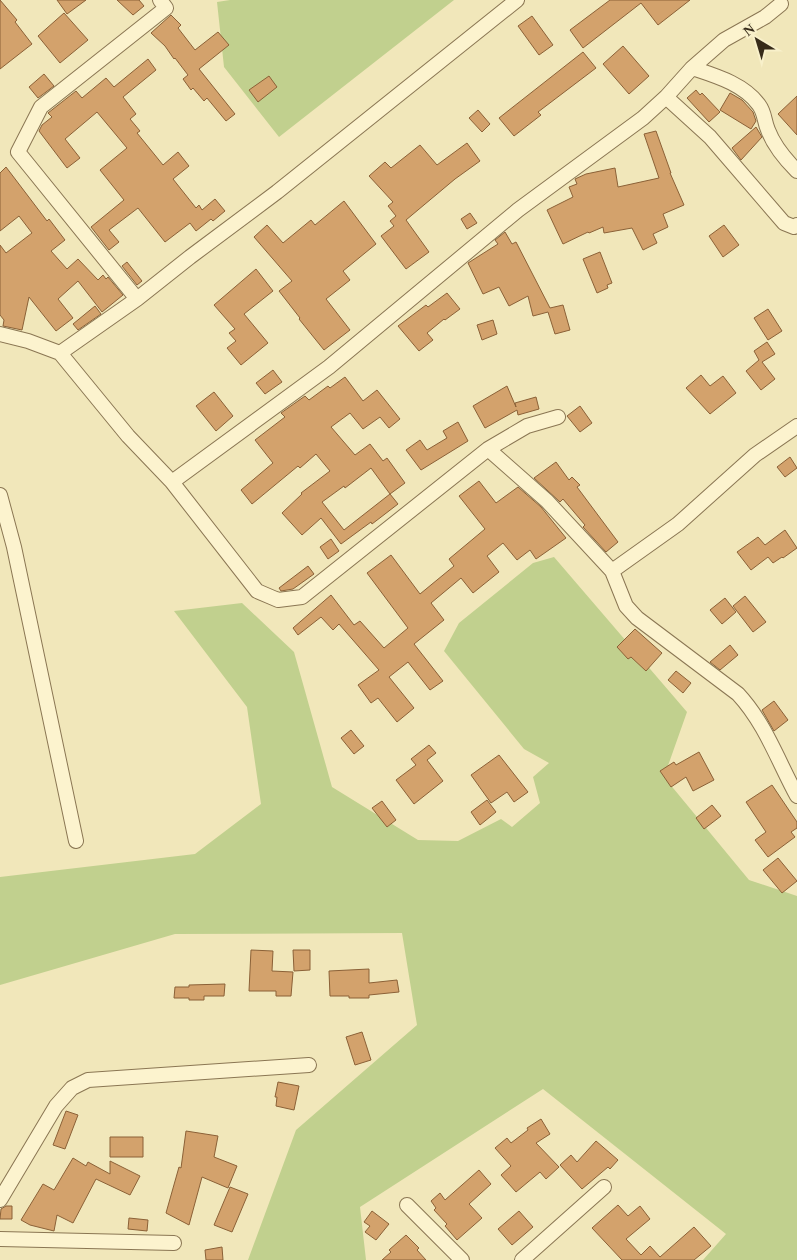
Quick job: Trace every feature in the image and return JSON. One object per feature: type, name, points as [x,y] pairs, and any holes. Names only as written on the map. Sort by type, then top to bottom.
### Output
[{"type":"street","points":[[137,299],[18,152],[41,107],[166,8],[160,0]]},
{"type":"street","points":[[60,353],[137,299],[277,192],[517,0]]},
{"type":"street","points":[[172,482],[329,367],[518,210],[643,118],[666,97],[692,68],[724,40],[765,17],[781,4]]},
{"type":"street","points":[[692,68],[742,88],[754,99],[764,114],[768,130],[782,156],[797,171]]},
{"type":"street","points":[[666,97],[710,137],[784,223],[794,227],[797,226]]},
{"type":"street","points":[[0,334],[28,341],[60,353],[128,436],[172,482],[257,591],[278,600],[302,597],[488,449],[527,426],[558,417]]},
{"type":"street","points":[[612,571],[678,524],[755,455],[797,426]]},
{"type":"street","points":[[488,449],[547,501],[612,571],[626,606],[637,618],[738,694],[748,705],[761,725],[797,796]]},
{"type":"street","points":[[0,495],[14,547],[76,841]]},
{"type":"street","points":[[0,1200],[56,1106],[72,1088],[88,1080],[309,1065]]},
{"type":"street","points":[[522,1260],[604,1187]]},
{"type":"street","points":[[407,1205],[462,1260]]},
{"type":"street","points":[[0,1239],[174,1243]]},
{"type":"green space","points":[[230,0],[454,0],[279,137],[224,67],[217,2]]},
{"type":"green space","points":[[554,557],[687,712],[664,777],[749,880],[797,896],[797,1260],[703,1260],[726,1234],[543,1089],[360,1207],[366,1260],[248,1260],[296,1130],[417,1025],[402,933],[175,934],[0,985],[0,877],[195,854],[261,804],[247,707],[174,611],[242,603],[294,652],[332,787],[418,840],[458,841],[501,819],[512,827],[540,803],[533,777],[549,763],[524,749],[444,651],[459,623],[533,563]]},
{"type":"building","points":[[0,0],[17,20],[15,22],[32,44],[0,69]]},
{"type":"building","points":[[57,0],[86,0],[67,14]]},
{"type":"building","points":[[117,0],[139,0],[144,6],[133,15]]},
{"type":"building","points":[[610,0],[690,0],[658,25],[641,3],[583,48],[570,30]]},
{"type":"building","points":[[64,13],[88,40],[60,63],[38,36]]},
{"type":"building","points":[[171,15],[181,25],[178,28],[195,50],[218,32],[229,45],[199,69],[235,114],[226,121],[207,98],[204,101],[193,88],[191,90],[183,79],[188,75],[165,46],[151,33]]},
{"type":"building","points":[[532,16],[553,45],[539,55],[518,26]]},
{"type":"building","points":[[623,46],[649,76],[629,94],[603,64]]},
{"type":"building","points":[[583,52],[596,68],[538,112],[541,115],[514,136],[499,118]]},
{"type":"building","points":[[148,59],[156,70],[123,97],[136,114],[130,119],[140,131],[137,133],[163,165],[178,152],[189,166],[173,179],[196,208],[199,205],[202,210],[215,199],[225,211],[196,231],[190,223],[165,242],[138,208],[109,230],[119,242],[109,250],[91,227],[124,200],[100,170],[127,148],[97,112],[65,139],[80,158],[67,168],[39,131],[42,125],[52,117],[48,113],[76,91],[82,98],[106,78],[114,87]]},
{"type":"building","points":[[44,74],[54,86],[38,98],[29,87]]},
{"type":"building","points":[[269,76],[277,87],[258,102],[249,90]]},
{"type":"building","points":[[696,90],[700,95],[702,93],[720,112],[709,122],[687,98]]},
{"type":"building","points":[[730,93],[742,100],[753,112],[756,121],[751,129],[720,110]]},
{"type":"building","points":[[797,96],[797,135],[778,114]]},
{"type":"building","points":[[478,110],[490,124],[482,132],[469,118]]},
{"type":"building","points":[[756,127],[762,137],[741,160],[732,148]]},
{"type":"building","points":[[656,131],[670,173],[684,205],[663,214],[668,227],[653,234],[657,243],[643,250],[632,228],[604,233],[603,227],[563,244],[547,210],[573,197],[569,187],[577,184],[575,179],[586,174],[615,168],[618,187],[659,178],[644,134]]},
{"type":"building","points":[[467,143],[480,161],[455,179],[406,220],[429,252],[406,269],[381,236],[394,226],[390,221],[396,216],[388,206],[393,202],[369,176],[385,162],[391,168],[420,145],[437,165]]},
{"type":"building","points":[[6,167],[47,221],[49,219],[65,240],[51,251],[67,269],[78,259],[98,280],[103,275],[106,279],[108,277],[123,295],[102,312],[78,281],[58,299],[73,318],[56,331],[29,297],[22,330],[3,326],[4,320],[0,315],[0,245],[6,253],[32,233],[19,216],[0,231],[0,173]]},
{"type":"building","points":[[344,201],[376,244],[343,271],[350,280],[326,299],[350,330],[324,350],[279,291],[292,281],[254,237],[267,225],[283,243],[311,220],[315,225]]},
{"type":"building","points":[[470,213],[477,223],[467,229],[461,219]]},
{"type":"building","points":[[724,225],[739,245],[723,257],[709,236]]},
{"type":"building","points":[[505,232],[512,244],[516,242],[550,308],[563,305],[570,330],[555,334],[548,312],[533,316],[528,296],[509,306],[499,287],[483,294],[468,263],[498,244],[495,240]]},
{"type":"building","points":[[600,252],[612,283],[607,285],[608,288],[597,293],[583,259]]},
{"type":"building","points":[[127,262],[142,281],[137,285],[122,266]]},
{"type":"building","points":[[256,269],[273,291],[244,314],[268,343],[241,365],[227,348],[236,341],[229,333],[235,329],[214,305]]},
{"type":"building","points":[[447,293],[460,309],[427,333],[433,340],[419,351],[398,326],[426,305],[428,307]]},
{"type":"building","points":[[95,306],[101,314],[78,330],[73,324]]},
{"type":"building","points":[[768,309],[782,331],[768,340],[754,318]]},
{"type":"building","points":[[493,320],[497,334],[482,340],[477,325]]},
{"type":"building","points":[[767,342],[775,354],[762,362],[775,379],[761,390],[746,371],[759,360],[754,351]]},
{"type":"building","points":[[273,370],[282,382],[265,394],[256,383]]},
{"type":"building","points":[[701,375],[710,386],[723,376],[736,393],[710,414],[686,388]]},
{"type":"building","points":[[345,377],[363,401],[377,390],[400,419],[389,428],[380,417],[363,429],[350,413],[331,427],[355,455],[370,444],[383,461],[387,458],[405,483],[390,494],[398,504],[341,544],[321,518],[302,535],[282,513],[301,493],[330,471],[316,454],[300,468],[298,466],[252,504],[241,490],[273,463],[255,440],[285,417],[281,413],[305,396],[309,400],[328,386],[330,388]],"holes":[[[371,468],[390,494],[344,530],[322,502],[344,486],[345,488]]]},
{"type":"building","points":[[507,386],[516,407],[515,403],[536,397],[539,409],[518,415],[517,410],[485,428],[473,406]]},
{"type":"building","points":[[214,392],[233,416],[216,431],[196,406]]},
{"type":"building","points":[[580,406],[592,423],[580,432],[567,416]]},
{"type":"building","points":[[458,422],[468,441],[421,470],[406,450],[420,440],[427,450],[447,438],[443,431]]},
{"type":"building","points":[[790,457],[797,468],[785,477],[777,467]]},
{"type":"building","points":[[556,462],[569,480],[572,477],[580,485],[577,487],[618,542],[606,552],[583,527],[585,525],[563,499],[560,502],[534,478]]},
{"type":"building","points":[[479,481],[496,503],[518,487],[541,507],[566,538],[536,559],[530,550],[517,560],[503,543],[487,556],[499,572],[473,593],[461,578],[431,603],[444,620],[414,644],[443,681],[430,690],[408,662],[389,677],[414,708],[397,722],[378,698],[371,703],[358,685],[379,670],[339,624],[333,630],[321,617],[298,635],[293,628],[331,595],[354,625],[360,621],[384,648],[408,628],[367,573],[391,555],[420,594],[454,566],[449,559],[485,529],[459,496]]},
{"type":"building","points":[[785,530],[797,548],[773,563],[768,557],[751,570],[737,552],[758,537],[765,545]]},
{"type":"building","points":[[331,539],[339,551],[328,559],[320,547]]},
{"type":"building","points":[[308,566],[314,574],[293,589],[281,591],[279,588]]},
{"type":"building","points":[[745,596],[766,622],[753,632],[733,606]]},
{"type":"building","points":[[725,598],[736,612],[722,624],[710,610]]},
{"type":"building","points":[[635,629],[662,653],[646,671],[631,657],[628,659],[617,647]]},
{"type":"building","points":[[730,645],[738,655],[720,670],[710,662]]},
{"type":"building","points":[[676,671],[691,683],[683,693],[668,680]]},
{"type":"building","points":[[774,701],[788,720],[774,731],[762,710]]},
{"type":"building","points":[[351,730],[364,746],[354,754],[341,738]]},
{"type":"building","points":[[429,745],[436,753],[427,760],[443,781],[414,804],[396,780],[416,765],[411,759]]},
{"type":"building","points":[[699,752],[714,780],[693,791],[686,777],[671,787],[660,771],[674,762],[676,765]]},
{"type":"building","points":[[499,755],[528,792],[514,802],[507,792],[491,803],[471,775]]},
{"type":"building","points":[[772,785],[797,822],[797,828],[791,832],[795,837],[768,857],[755,840],[766,832],[746,802]]},
{"type":"building","points":[[487,800],[496,812],[480,825],[471,812]]},
{"type":"building","points":[[382,801],[396,820],[387,827],[372,808]]},
{"type":"building","points":[[712,805],[721,816],[704,829],[696,818]]},
{"type":"building","points":[[778,858],[797,881],[782,893],[763,870]]},
{"type":"building","points":[[251,950],[273,951],[272,971],[293,972],[291,996],[276,996],[276,991],[249,991]]},
{"type":"building","points":[[293,950],[310,950],[310,970],[294,971]]},
{"type":"building","points":[[369,969],[369,983],[397,980],[399,992],[369,995],[369,998],[330,996],[329,971]]},
{"type":"building","points":[[225,984],[224,996],[204,996],[204,1000],[174,998],[175,987]]},
{"type":"building","points":[[362,1032],[371,1060],[355,1065],[346,1037]]},
{"type":"building","points":[[278,1082],[299,1086],[294,1110],[276,1106],[277,1097],[275,1097]]},
{"type":"building","points":[[66,1111],[78,1115],[65,1149],[53,1145]]},
{"type":"building","points":[[541,1119],[550,1134],[536,1143],[559,1167],[546,1179],[540,1172],[516,1192],[501,1175],[511,1166],[495,1148],[507,1138],[511,1143],[528,1130],[527,1128]]},
{"type":"building","points":[[186,1131],[218,1136],[214,1157],[237,1166],[228,1188],[202,1177],[189,1225],[166,1213],[179,1167],[181,1168]]},
{"type":"building","points":[[110,1137],[143,1137],[143,1157],[110,1157]]},
{"type":"building","points":[[596,1141],[618,1160],[610,1169],[608,1167],[582,1189],[560,1165],[571,1155],[577,1162]]},
{"type":"building","points":[[73,1158],[86,1166],[88,1162],[110,1174],[110,1161],[140,1176],[130,1195],[96,1179],[73,1223],[57,1215],[54,1231],[30,1225],[21,1220],[43,1184],[54,1190]]},
{"type":"building","points":[[479,1170],[491,1184],[469,1204],[482,1218],[457,1240],[445,1226],[447,1224],[434,1210],[436,1208],[431,1201],[440,1193],[445,1200]]},
{"type":"building","points":[[230,1187],[248,1194],[232,1232],[214,1225]]},
{"type":"building","points":[[618,1205],[628,1216],[640,1206],[650,1219],[626,1239],[641,1255],[650,1246],[660,1257],[694,1227],[711,1246],[694,1260],[622,1260],[592,1228]]},
{"type":"building","points":[[6,1206],[12,1206],[12,1219],[0,1219],[1,1209]]},
{"type":"building","points":[[372,1211],[389,1224],[376,1240],[365,1232],[370,1226],[364,1222]]},
{"type":"building","points":[[519,1211],[533,1227],[512,1245],[498,1229]]},
{"type":"building","points":[[129,1218],[148,1220],[147,1231],[128,1229]]},
{"type":"building","points":[[406,1235],[419,1248],[417,1250],[426,1260],[382,1260],[391,1252],[389,1250]]},
{"type":"building","points":[[222,1247],[223,1260],[206,1260],[205,1250]]}]
